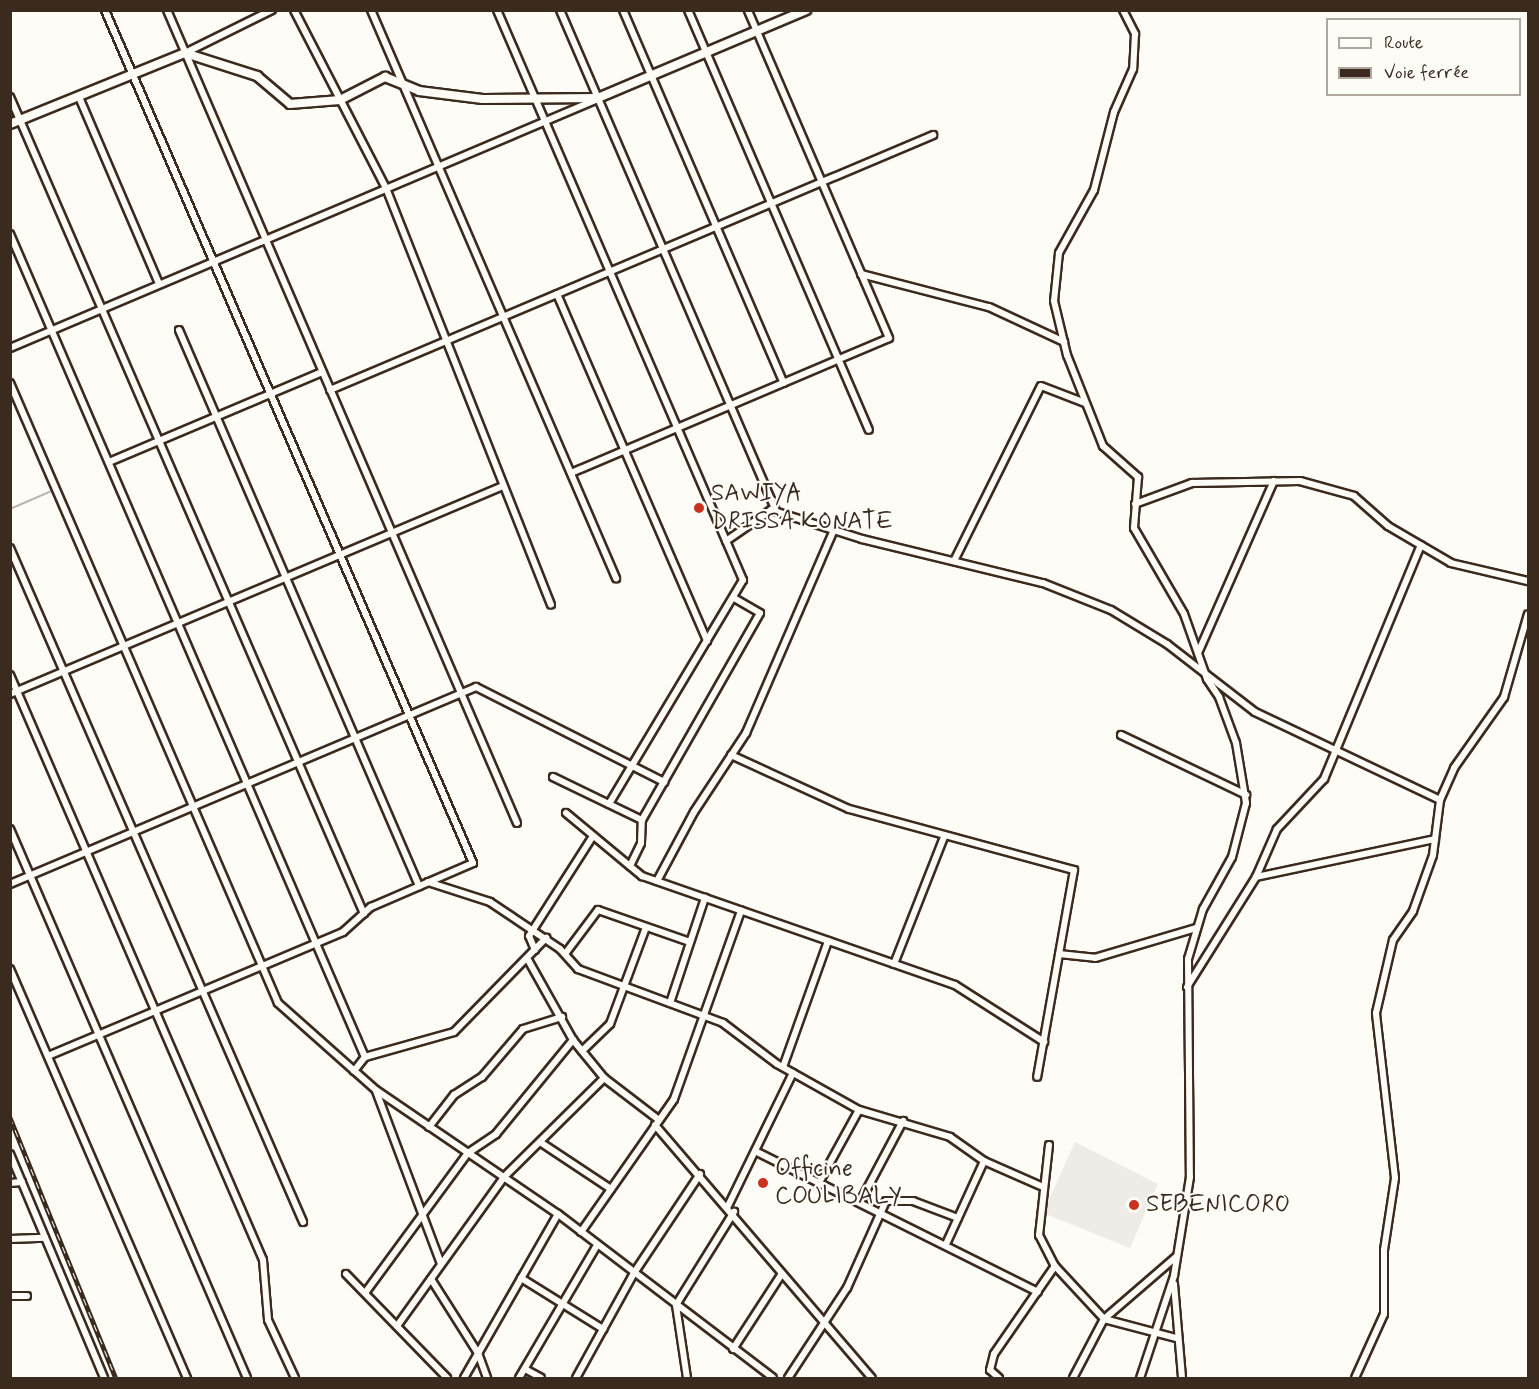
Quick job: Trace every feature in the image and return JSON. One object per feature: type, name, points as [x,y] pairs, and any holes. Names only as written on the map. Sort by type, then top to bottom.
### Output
[{"type":"street","points":[[48,1056],[316,943],[364,914],[419,886],[473,863],[105,10]]},
{"type":"street","points":[[166,10],[517,823]]},
{"type":"street","points":[[10,124],[79,98],[185,53],[272,10]]},
{"type":"street","points":[[294,10],[386,188],[551,605]]},
{"type":"street","points":[[371,10],[616,578]]},
{"type":"street","points":[[497,10],[743,580],[609,804]]},
{"type":"street","points":[[560,10],[777,512]]},
{"type":"street","points":[[623,10],[784,383]]},
{"type":"street","points":[[688,10],[768,205],[868,430]]},
{"type":"street","points":[[571,473],[889,338],[747,10]]},
{"type":"street","points":[[10,348],[806,10]]},
{"type":"street","points":[[1123,10],[1135,34],[1133,69],[1114,112],[1094,190],[1056,265],[1054,301],[1064,342],[1102,446],[1138,477],[1134,528],[1184,615],[1207,679],[1236,743],[1246,795],[1232,856],[1196,928],[1185,990],[1190,1177],[1174,1276],[1140,1378]]},
{"type":"street","points":[[185,53],[257,76],[290,104],[340,100],[386,77],[404,86],[483,99],[598,98]]},
{"type":"street","points":[[10,97],[364,914]]},
{"type":"street","points":[[79,98],[159,285]]},
{"type":"street","points":[[330,390],[933,135]]},
{"type":"street","points":[[10,234],[365,1057]]},
{"type":"street","points":[[861,274],[989,307],[1064,342]]},
{"type":"street","points":[[557,294],[707,641]]},
{"type":"street","points":[[179,330],[419,886]]},
{"type":"street","points":[[109,462],[322,372]]},
{"type":"street","points":[[10,383],[278,1003],[376,1090],[558,1214],[772,1378]]},
{"type":"street","points":[[954,561],[1041,386],[1085,403]]},
{"type":"street","points":[[1198,653],[1274,481]]},
{"type":"street","points":[[1135,504],[1192,483],[1300,481],[1354,496],[1421,545],[1451,563],[1528,581]]},
{"type":"street","points":[[14,693],[503,486]]},
{"type":"street","points":[[726,541],[771,510],[834,530],[1043,583],[1111,610],[1167,644],[1207,679],[1255,712],[1335,753],[1440,800]]},
{"type":"street","points":[[657,881],[731,755],[834,530]]},
{"type":"street","points":[[1185,990],[1256,877],[1277,829],[1324,779],[1421,545]]},
{"type":"street","points":[[10,548],[303,1222]]},
{"type":"street","points":[[630,866],[641,843],[642,820],[760,613],[734,598]]},
{"type":"street","points":[[1355,1378],[1384,1314],[1384,1250],[1395,1178],[1376,1013],[1394,940],[1413,911],[1436,839],[1440,800],[1454,768],[1504,697],[1528,614]]},
{"type":"street","points":[[10,675],[14,693],[87,852],[263,1260],[268,1320],[295,1378]]},
{"type":"street","points":[[10,884],[476,687],[664,782]]},
{"type":"street","points":[[1121,735],[1246,795]]},
{"type":"street","points":[[731,755],[849,809],[944,837],[1074,870],[1037,1077]]},
{"type":"street","points":[[553,777],[642,820]]},
{"type":"street","points":[[566,813],[630,866],[657,881],[955,985],[1044,1042]]},
{"type":"street","points":[[10,829],[248,1378]]},
{"type":"street","points":[[535,950],[529,936],[593,836]]},
{"type":"street","points":[[894,964],[944,837]]},
{"type":"street","points":[[1256,877],[1436,839]]},
{"type":"street","points":[[428,882],[490,902],[546,938],[578,969],[723,1023],[783,1067],[859,1110],[903,1121],[950,1137],[984,1161],[1043,1187]]},
{"type":"street","points":[[670,1003],[705,898]]},
{"type":"street","points":[[565,954],[598,910],[690,942]]},
{"type":"street","points":[[581,1232],[674,1099],[741,911]]},
{"type":"street","points":[[582,1051],[610,1023],[646,927]]},
{"type":"street","points":[[1059,954],[1095,958],[1196,928]]},
{"type":"street","points":[[354,1071],[365,1057],[454,1032],[546,938]]},
{"type":"street","points":[[783,1067],[828,941]]},
{"type":"street","points":[[527,958],[573,1040],[604,1078],[657,1122],[734,1212],[781,1275],[825,1321],[872,1378]]},
{"type":"street","points":[[10,969],[187,1378]]},
{"type":"street","points":[[429,1127],[454,1095],[482,1077],[523,1029],[562,1017]]},
{"type":"street","points":[[365,1293],[468,1153],[496,1134],[573,1040]]},
{"type":"street","points":[[728,1206],[793,1073]]},
{"type":"street","points":[[397,1326],[504,1178],[604,1078]]},
{"type":"street","points":[[376,1090],[441,1264]]},
{"type":"street","points":[[821,1179],[859,1110]]},
{"type":"street","points":[[860,1202],[903,1121]]},
{"type":"street","points":[[540,1142],[611,1189]]},
{"type":"street","points":[[1049,1145],[1039,1235],[1055,1266],[1104,1319],[1176,1338]]},
{"type":"street","points":[[755,1151],[821,1179],[878,1213],[947,1242],[972,1262],[1038,1292]]},
{"type":"street","points":[[10,1154],[104,1378]]},
{"type":"street","points":[[947,1242],[984,1161]]},
{"type":"street","points":[[576,1378],[634,1273],[700,1174]]},
{"type":"street","points":[[10,1183],[22,1182]]},
{"type":"street","points":[[788,1378],[853,1277],[878,1213],[886,1201],[913,1201],[958,1218]]},
{"type":"street","points":[[687,1378],[676,1305],[734,1212]]},
{"type":"street","points":[[464,1378],[558,1214]]},
{"type":"street","points":[[10,1239],[45,1238]]},
{"type":"street","points":[[519,1378],[597,1245]]},
{"type":"street","points":[[1074,1378],[1104,1319],[1177,1256]]},
{"type":"street","points":[[999,1378],[990,1370],[994,1354],[1055,1266]]},
{"type":"street","points":[[346,1274],[447,1378]]},
{"type":"street","points":[[733,1349],[781,1275]]},
{"type":"street","points":[[1174,1276],[1176,1338],[1182,1378]]},
{"type":"street","points":[[521,1278],[603,1329]]},
{"type":"street","points":[[431,1279],[478,1353],[487,1378]]},
{"type":"street","points":[[10,1296],[27,1296]]},
{"type":"street","points":[[525,1369],[541,1378]]},
{"type":"shaded area","points":[[1075,1142],[1158,1184],[1130,1248],[1043,1213]]},
{"type":"waterway","points":[[10,509],[56,489]]},
{"type":"railway","points":[[10,1117],[116,1378]]},
{"type":"place","name":"SAWIYA DRISSA KONATE","points":[[699,508]]},
{"type":"place","name":"Officine COULIBALY","points":[[763,1183]]},
{"type":"place","name":"SEBENICORO","points":[[1134,1205]]}]
